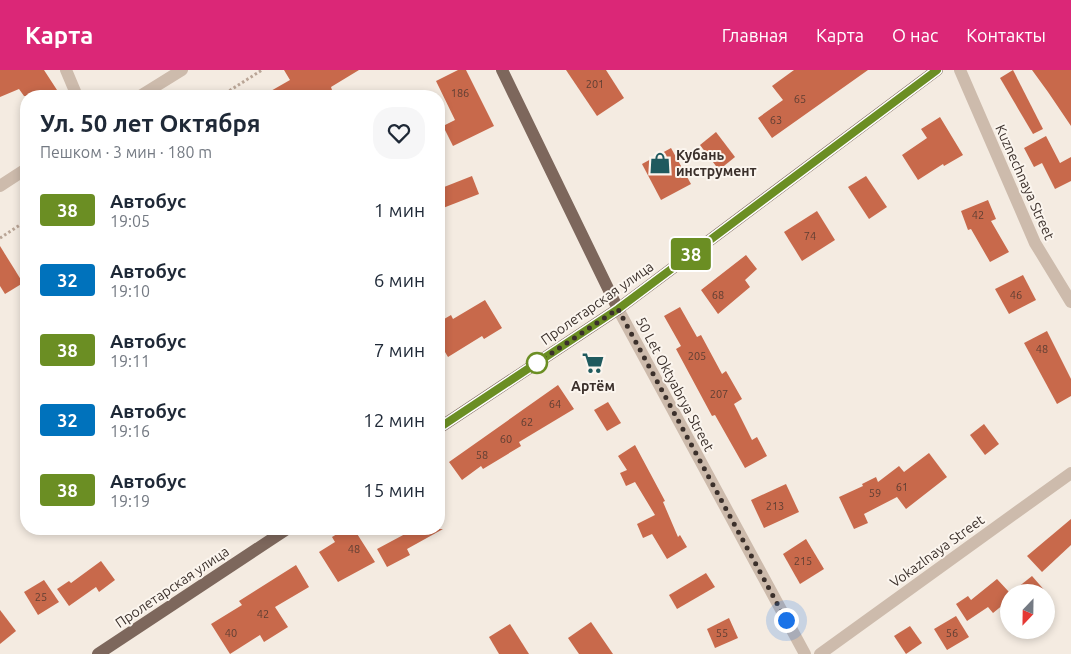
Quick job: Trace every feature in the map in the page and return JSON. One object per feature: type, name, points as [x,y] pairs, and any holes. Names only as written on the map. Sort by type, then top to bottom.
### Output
[{"type":"main road","name":"50 Let Oktyabrya Street","points":[[502,70],[618,309]]},
{"type":"main road","name":"Пролетарская улица","points":[[445,424],[618,309],[937,70]]},
{"type":"main road","name":"Пролетарская улица","points":[[98,654],[278,535]]},
{"type":"street","points":[[66,70],[74,90]]},
{"type":"street","points":[[150,90],[182,70]]},
{"type":"street","name":"Kuznechnaya Street","points":[[960,70],[1035,243],[1071,302]]},
{"type":"street","points":[[0,186],[20,173]]},
{"type":"street","name":"50 Let Oktyabrya Street","points":[[618,309],[805,654]]},
{"type":"street","name":"Vokazlnaya Street","points":[[820,654],[1071,473]]},
{"type":"path","points":[[230,90],[262,70]]},
{"type":"path","points":[[0,238],[20,226]]},
{"type":"building","points":[[0,70],[44,70],[57,90],[19,89],[0,97]]},
{"type":"building","points":[[284,70],[359,70],[331,87],[332,90],[272,90],[290,80]]},
{"type":"building","points":[[458,70],[466,70],[494,126],[453,146],[445,130],[445,125],[455,120],[445,99],[445,90],[440,90],[436,81]]},
{"type":"building","points":[[566,70],[606,70],[624,98],[597,116]]},
{"type":"building","points":[[794,70],[868,70],[772,138],[758,118],[783,100],[772,86]]},
{"type":"building","points":[[1013,70],[1043,129],[1033,134],[1000,78]]},
{"type":"building","points":[[1032,70],[1071,70],[1071,126],[1048,92]]},
{"type":"building","points":[[940,117],[963,155],[944,166],[943,164],[918,180],[902,155],[927,138],[921,129]]},
{"type":"building","points":[[716,132],[735,157],[719,170],[700,145]]},
{"type":"building","points":[[1046,136],[1060,163],[1071,157],[1071,181],[1055,189],[1042,163],[1034,167],[1024,148]]},
{"type":"building","points":[[671,148],[691,184],[661,200],[642,164]]},
{"type":"building","points":[[472,176],[479,194],[445,207],[445,187]]},
{"type":"building","points":[[866,176],[887,207],[869,219],[848,187]]},
{"type":"building","points":[[988,200],[996,219],[991,221],[1009,252],[990,262],[971,229],[968,230],[961,211]]},
{"type":"building","points":[[817,211],[835,240],[802,261],[784,232]]},
{"type":"building","points":[[0,246],[20,278],[20,285],[5,294],[0,286]]},
{"type":"building","points":[[746,255],[757,269],[745,280],[750,287],[718,314],[701,290]]},
{"type":"building","points":[[1023,275],[1036,300],[1009,314],[995,289]]},
{"type":"building","points":[[485,300],[502,328],[484,339],[482,336],[448,357],[445,352],[445,318],[451,315],[453,319]]},
{"type":"building","points":[[680,307],[697,337],[701,335],[722,374],[726,371],[742,399],[734,404],[752,440],[757,437],[767,456],[745,468],[715,415],[712,416],[676,349],[681,346],[664,316]]},
{"type":"building","points":[[1047,331],[1071,379],[1071,396],[1057,404],[1024,343]]},
{"type":"building","points":[[558,385],[574,409],[519,442],[521,446],[483,469],[481,466],[462,480],[449,462]]},
{"type":"building","points":[[608,402],[621,423],[607,431],[594,410]]},
{"type":"building","points":[[984,424],[999,444],[985,455],[970,435]]},
{"type":"building","points":[[635,445],[665,501],[663,502],[678,537],[680,535],[687,547],[667,559],[652,534],[643,538],[637,524],[655,515],[635,482],[626,486],[620,473],[627,470],[618,456]]},
{"type":"building","points":[[929,453],[947,477],[906,509],[897,497],[864,514],[868,523],[854,529],[839,497],[863,486],[862,484],[876,477],[878,482],[899,466],[904,472]]},
{"type":"building","points":[[786,484],[799,512],[764,528],[751,500]]},
{"type":"building","points":[[1071,519],[1071,545],[1042,572],[1027,556]]},
{"type":"building","points":[[335,535],[358,535],[375,562],[338,582],[319,552],[335,542],[332,537]]},
{"type":"building","points":[[403,535],[432,535],[407,549],[410,555],[387,567],[377,549]]},
{"type":"building","points":[[806,539],[824,569],[800,584],[783,554]]},
{"type":"building","points":[[101,561],[115,580],[99,592],[96,587],[69,606],[57,589],[69,581],[71,583]]},
{"type":"building","points":[[296,565],[309,587],[275,607],[288,627],[264,642],[260,635],[230,654],[211,624],[242,605],[239,601]]},
{"type":"building","points":[[706,573],[715,587],[677,609],[669,595]]},
{"type":"building","points":[[1032,576],[1039,584],[1022,584]]},
{"type":"building","points":[[997,579],[1002,584],[1000,584],[1000,607],[993,613],[988,607],[967,621],[956,604],[968,596],[971,600]]},
{"type":"building","points":[[44,580],[59,602],[38,615],[24,592]]},
{"type":"building","points":[[0,610],[16,631],[0,644]]},
{"type":"building","points":[[956,616],[969,637],[947,650],[934,629]]},
{"type":"building","points":[[729,618],[738,638],[715,648],[707,629]]},
{"type":"building","points":[[591,622],[613,654],[579,654],[568,638]]},
{"type":"building","points":[[510,624],[529,654],[499,654],[489,637]]},
{"type":"building","points":[[910,626],[922,643],[906,654],[894,636]]},
{"type":"bus line","name":"38","points":[[445,424],[618,309],[937,70]]},
{"type":"place","name":"Кубань инструмент","points":[[660,163]]},
{"type":"place","name":"Артём","points":[[593,363]]},
{"type":"route","points":[[537,363],[618,309],[786,620]]}]
